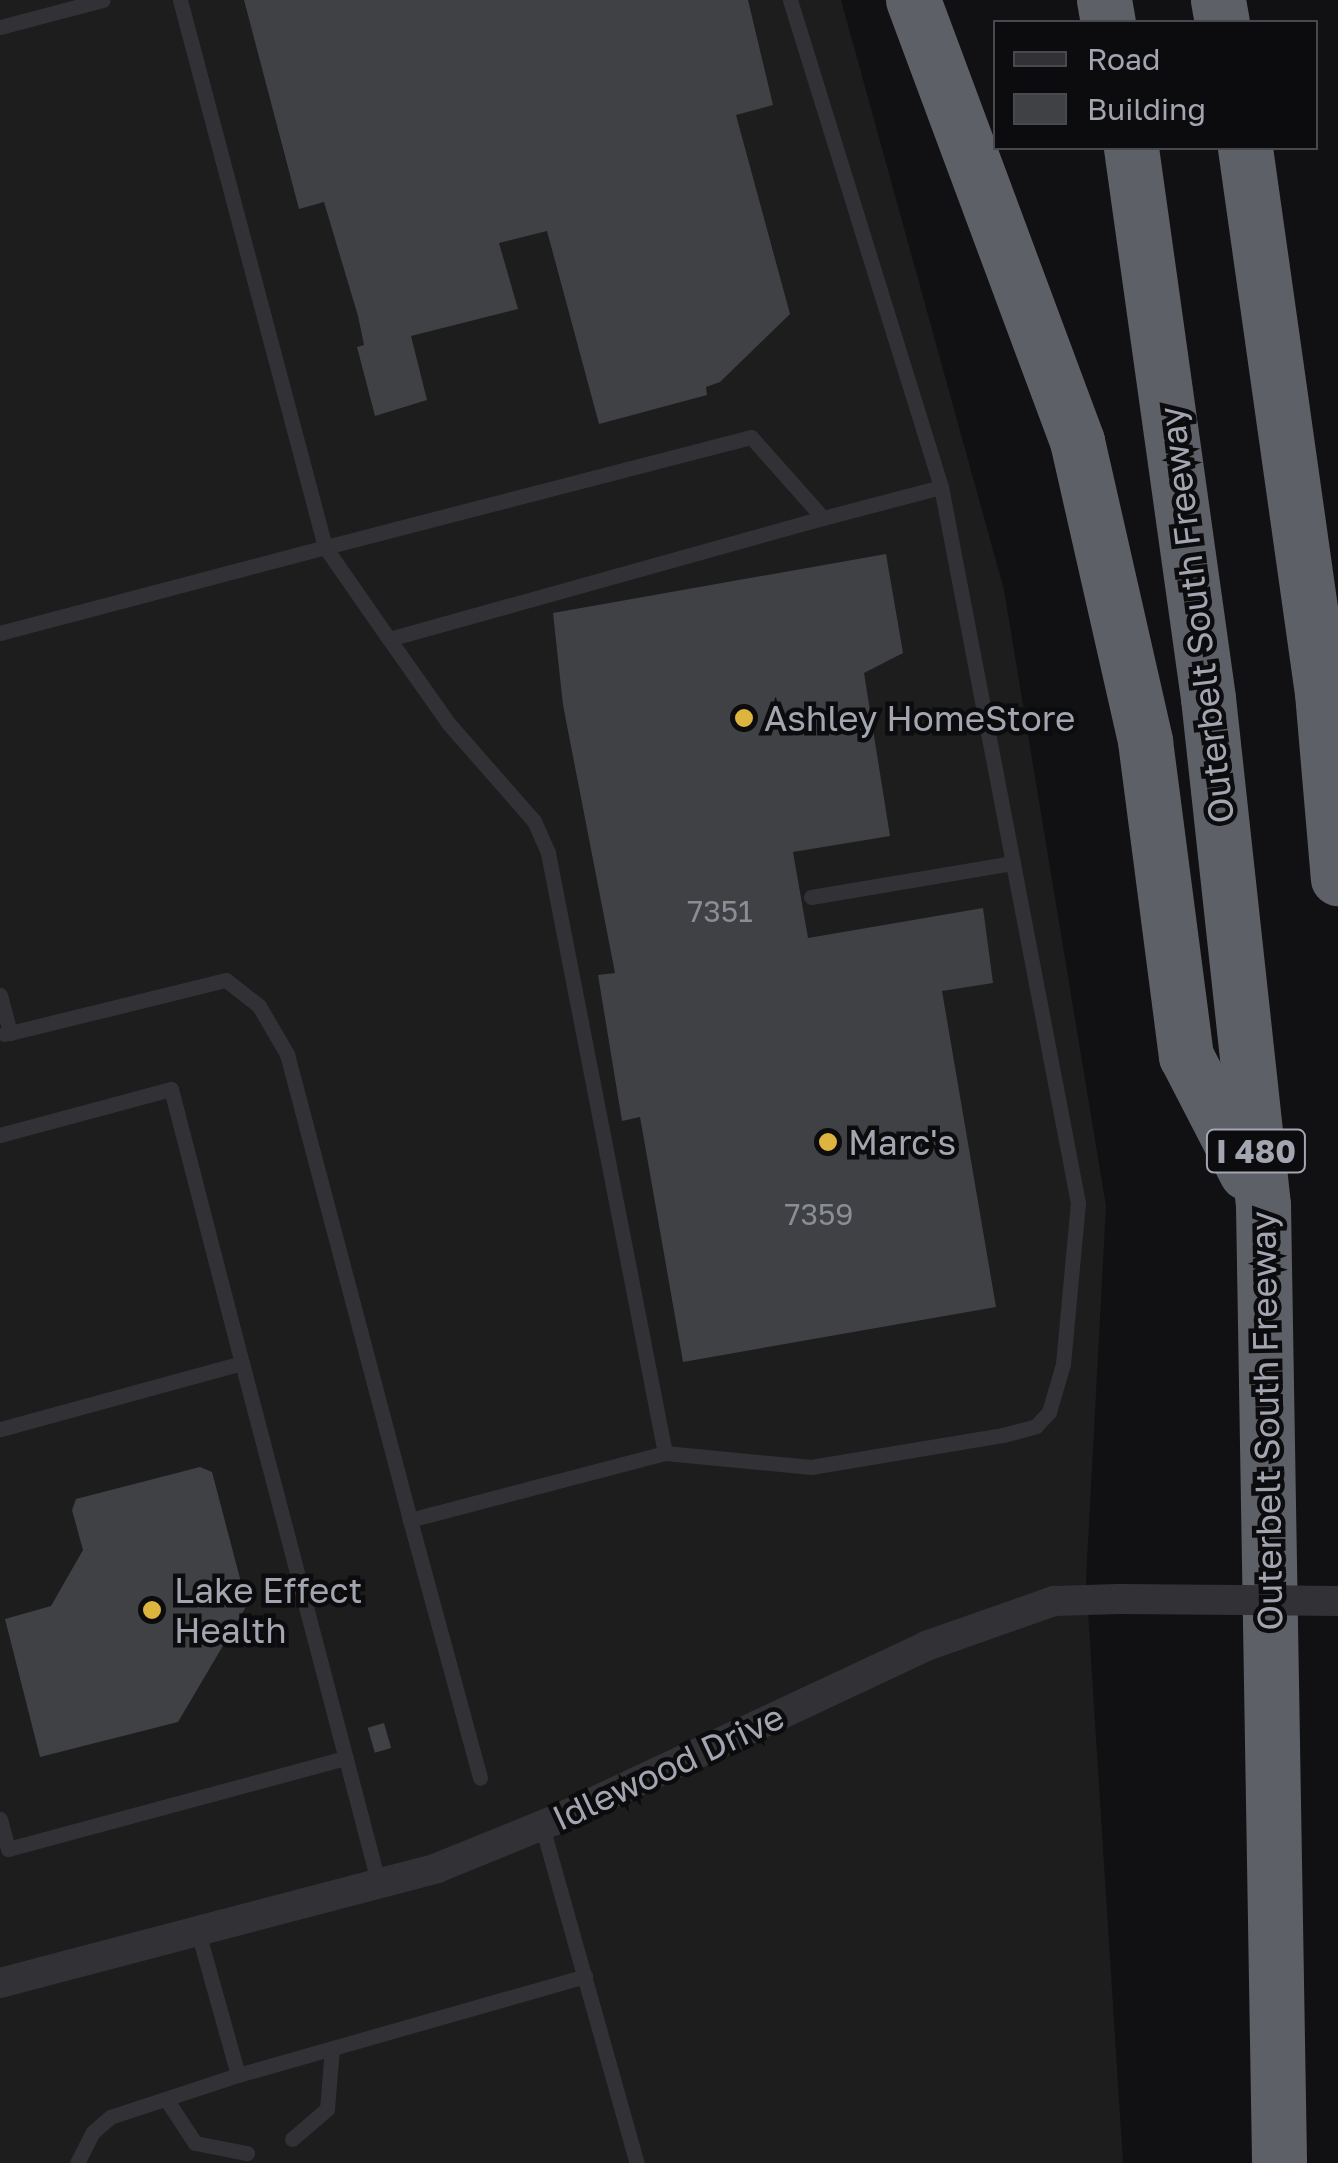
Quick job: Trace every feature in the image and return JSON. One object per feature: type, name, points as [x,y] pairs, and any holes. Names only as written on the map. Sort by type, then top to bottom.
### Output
[{"type":"highway","points":[[913,0],[1078,441],[1145,740],[1186,1056],[1263,1205]]},
{"type":"highway","name":"Outerbelt South Freeway","points":[[1131,150],[1178,450],[1263,1205],[1279,2163]]},
{"type":"highway","points":[[1245,150],[1322,693],[1338,878]]},
{"type":"street","name":"Idlewood Drive","points":[[0,1983],[379,1885],[542,1826],[926,1646],[1054,1601],[1338,1601]]},
{"type":"lane","points":[[0,27],[102,0]]},
{"type":"lane","points":[[180,0],[325,547],[449,724],[534,822],[548,853],[664,1453]]},
{"type":"lane","points":[[410,1520],[664,1453],[812,1467],[1003,1435],[1036,1426],[1049,1412],[1063,1364],[1078,1204],[941,487],[790,0]]},
{"type":"lane","points":[[0,633],[751,436],[823,518]]},
{"type":"lane","points":[[389,639],[941,487]]},
{"type":"lane","points":[[811,897],[1013,863]]},
{"type":"lane","points":[[0,995],[5,1034],[226,980],[259,1006],[287,1054],[480,1778]]},
{"type":"lane","points":[[0,1135],[171,1089],[379,1885]]},
{"type":"lane","points":[[0,1430],[242,1363]]},
{"type":"lane","points":[[0,1819],[8,1849],[346,1758]]},
{"type":"lane","points":[[542,1826],[638,2163]]},
{"type":"lane","points":[[198,1932],[238,2075]]},
{"type":"lane","points":[[77,2163],[93,2132],[110,2117],[238,2075],[585,1976]]},
{"type":"lane","points":[[292,2139],[327,2109],[332,2048]]},
{"type":"lane","points":[[166,2099],[194,2144],[247,2153]]},
{"type":"shaded area","points":[[0,0],[841,0],[1004,590],[1106,1206],[1086,1580],[1123,2163],[0,2163]]},
{"type":"building","points":[[244,0],[748,0],[773,105],[736,115],[790,314],[720,382],[706,387],[707,395],[599,424],[547,231],[499,243],[518,309],[411,336],[427,400],[375,416],[357,347],[364,345],[358,316],[324,202],[299,209]]},
{"type":"building","points":[[886,554],[903,653],[864,673],[890,836],[793,852],[808,938],[983,908],[993,983],[942,991],[996,1307],[683,1362],[640,1117],[622,1121],[598,975],[615,973],[563,705],[553,613]]},
{"type":"building","points":[[200,1467],[212,1472],[247,1605],[178,1722],[40,1757],[5,1619],[51,1606],[83,1550],[72,1510],[76,1499]]},
{"type":"building","points":[[384,1723],[391,1748],[375,1753],[368,1728]]},
{"type":"place","name":"Ashley HomeStore","points":[[744,718]]},
{"type":"place","name":"Marc's","points":[[828,1142]]},
{"type":"place","name":"Lake Effect Health","points":[[152,1610]]}]
